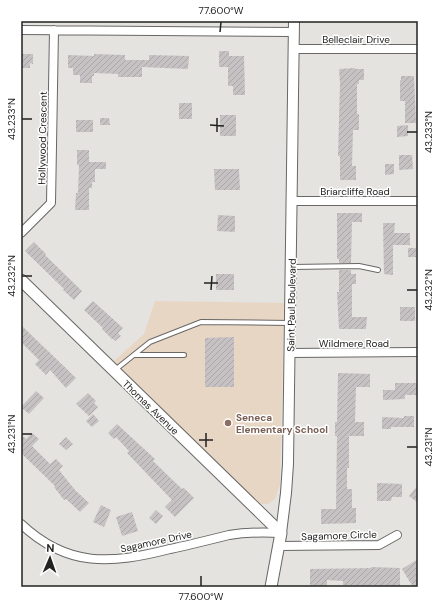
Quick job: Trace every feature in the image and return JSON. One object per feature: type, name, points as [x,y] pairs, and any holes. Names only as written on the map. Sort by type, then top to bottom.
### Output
[{"type":"main road","name":"Thomas Avenue","points":[[21,280],[281,533]]},
{"type":"main road","name":"Saint Paul Boulevard","points":[[271,587],[281,533]]},
{"type":"street","name":"Saint Paul Boulevard","points":[[281,533],[288,464],[294,21]]},
{"type":"street","points":[[21,30],[294,32]]},
{"type":"street","name":"Hollywood Crescent","points":[[21,233],[51,203],[54,30]]},
{"type":"street","name":"Belleclair Drive","points":[[294,49],[418,49]]},
{"type":"street","name":"Briarcliffe Road","points":[[292,201],[418,201]]},
{"type":"street","name":"Wildmere Road","points":[[290,353],[418,352]]},
{"type":"street","name":"Sagamore Drive","points":[[21,524],[43,542],[59,551],[78,557],[93,559],[128,559],[229,535],[259,532],[281,533]]},
{"type":"street","name":"Sagamore Circle","points":[[279,546],[380,545],[397,535]]},
{"type":"lane","points":[[291,267],[359,266],[378,270]]},
{"type":"lane","points":[[114,371],[150,342],[201,322],[290,323]]},
{"type":"lane","points":[[134,355],[184,355]]},
{"type":"shaded area","name":"Seneca Elementary School","points":[[155,301],[284,303],[280,484],[275,499],[268,504],[256,504],[251,500],[114,361],[144,334]]},
{"type":"building","points":[[219,51],[229,51],[229,56],[244,56],[245,95],[233,95],[233,86],[228,86],[228,67],[219,67]]},
{"type":"building","points":[[21,54],[33,54],[33,64],[30,63],[30,68],[21,68]]},
{"type":"building","points":[[94,54],[125,55],[125,60],[149,60],[149,55],[189,56],[188,69],[142,67],[142,77],[118,77],[118,74],[94,73],[94,76],[92,76],[92,83],[80,83],[80,75],[73,75],[73,68],[68,68],[68,55],[94,56]]},
{"type":"building","points":[[339,69],[364,69],[364,80],[359,80],[359,84],[357,84],[357,114],[359,114],[359,130],[353,130],[352,166],[356,166],[356,180],[340,180],[340,156],[338,156]]},
{"type":"building","points":[[401,76],[414,76],[416,123],[405,123],[405,101],[400,101]]},
{"type":"building","points":[[179,103],[192,103],[192,119],[179,119]]},
{"type":"building","points":[[220,115],[236,115],[236,136],[220,136]]},
{"type":"building","points":[[100,118],[109,118],[110,125],[100,125]]},
{"type":"building","points":[[76,120],[93,120],[93,132],[76,132]]},
{"type":"building","points":[[408,125],[408,136],[397,137],[397,126]]},
{"type":"building","points":[[77,150],[89,150],[89,162],[106,162],[106,169],[95,169],[95,182],[92,182],[92,188],[89,188],[89,210],[75,210],[76,193],[78,193],[79,165],[77,165]]},
{"type":"building","points":[[399,155],[412,155],[413,169],[399,170]]},
{"type":"building","points":[[385,164],[394,164],[394,174],[385,175]]},
{"type":"building","points":[[214,169],[239,169],[240,190],[215,190]]},
{"type":"building","points":[[337,213],[362,213],[362,222],[352,222],[351,263],[339,263],[339,259],[337,259]]},
{"type":"building","points":[[218,215],[235,216],[235,232],[217,231]]},
{"type":"building","points":[[383,223],[395,223],[394,233],[410,233],[410,245],[393,245],[393,275],[384,274]]},
{"type":"building","points":[[34,242],[46,254],[45,255],[82,291],[74,300],[25,251]]},
{"type":"building","points":[[408,248],[416,248],[416,257],[408,257]]},
{"type":"building","points":[[339,270],[351,270],[351,274],[356,274],[356,284],[352,284],[352,317],[367,317],[366,329],[339,329],[337,292],[339,292]]},
{"type":"building","points":[[216,274],[234,274],[234,290],[216,290]]},
{"type":"building","points":[[93,301],[123,328],[118,333],[121,336],[115,341],[84,310]]},
{"type":"building","points":[[400,307],[415,307],[415,321],[400,321]]},
{"type":"building","points":[[21,325],[76,378],[66,388],[50,370],[46,375],[35,364],[39,360],[21,342]]},
{"type":"building","name":"Seneca Elementary School","points":[[234,337],[234,387],[205,387],[205,338]]},
{"type":"building","points":[[338,373],[370,374],[370,387],[356,387],[355,422],[364,422],[364,436],[349,436],[349,468],[347,468],[347,489],[352,489],[352,508],[356,508],[356,523],[321,524],[321,509],[336,509],[337,436],[335,436],[335,422],[337,422]]},
{"type":"building","points":[[395,383],[418,383],[418,395],[405,395],[405,399],[383,400],[383,390],[395,390]]},
{"type":"building","points":[[36,391],[44,398],[29,414],[21,407]]},
{"type":"building","points":[[88,393],[96,401],[94,403],[98,407],[89,416],[76,404]]},
{"type":"building","points":[[93,414],[99,421],[92,427],[86,421]]},
{"type":"building","points":[[404,416],[414,416],[414,427],[391,427],[391,429],[382,429],[382,417],[404,418]]},
{"type":"building","points":[[117,424],[155,459],[153,461],[182,489],[184,488],[194,498],[175,517],[165,507],[172,500],[127,453],[129,451],[116,437],[114,439],[108,433]]},
{"type":"building","points":[[32,433],[39,439],[32,446],[50,464],[56,459],[63,466],[59,470],[75,490],[89,503],[80,512],[66,499],[64,500],[54,487],[55,486],[21,453],[21,434],[26,439]]},
{"type":"building","points":[[66,437],[73,444],[66,450],[59,444]]},
{"type":"building","points":[[377,483],[402,484],[402,497],[392,497],[391,501],[377,501]]},
{"type":"building","points":[[418,485],[418,503],[409,496]]},
{"type":"building","points":[[101,505],[111,510],[104,527],[93,522]]},
{"type":"building","points":[[156,510],[163,516],[156,524],[149,518]]},
{"type":"building","points":[[132,512],[138,531],[122,536],[116,517]]},
{"type":"building","points":[[418,559],[418,587],[413,587],[402,569]]},
{"type":"building","points":[[371,567],[400,568],[400,586],[343,585],[343,581],[327,580],[327,587],[310,587],[310,569]]},
{"type":"place","name":"Seneca Elementary School","points":[[228,423]]}]
